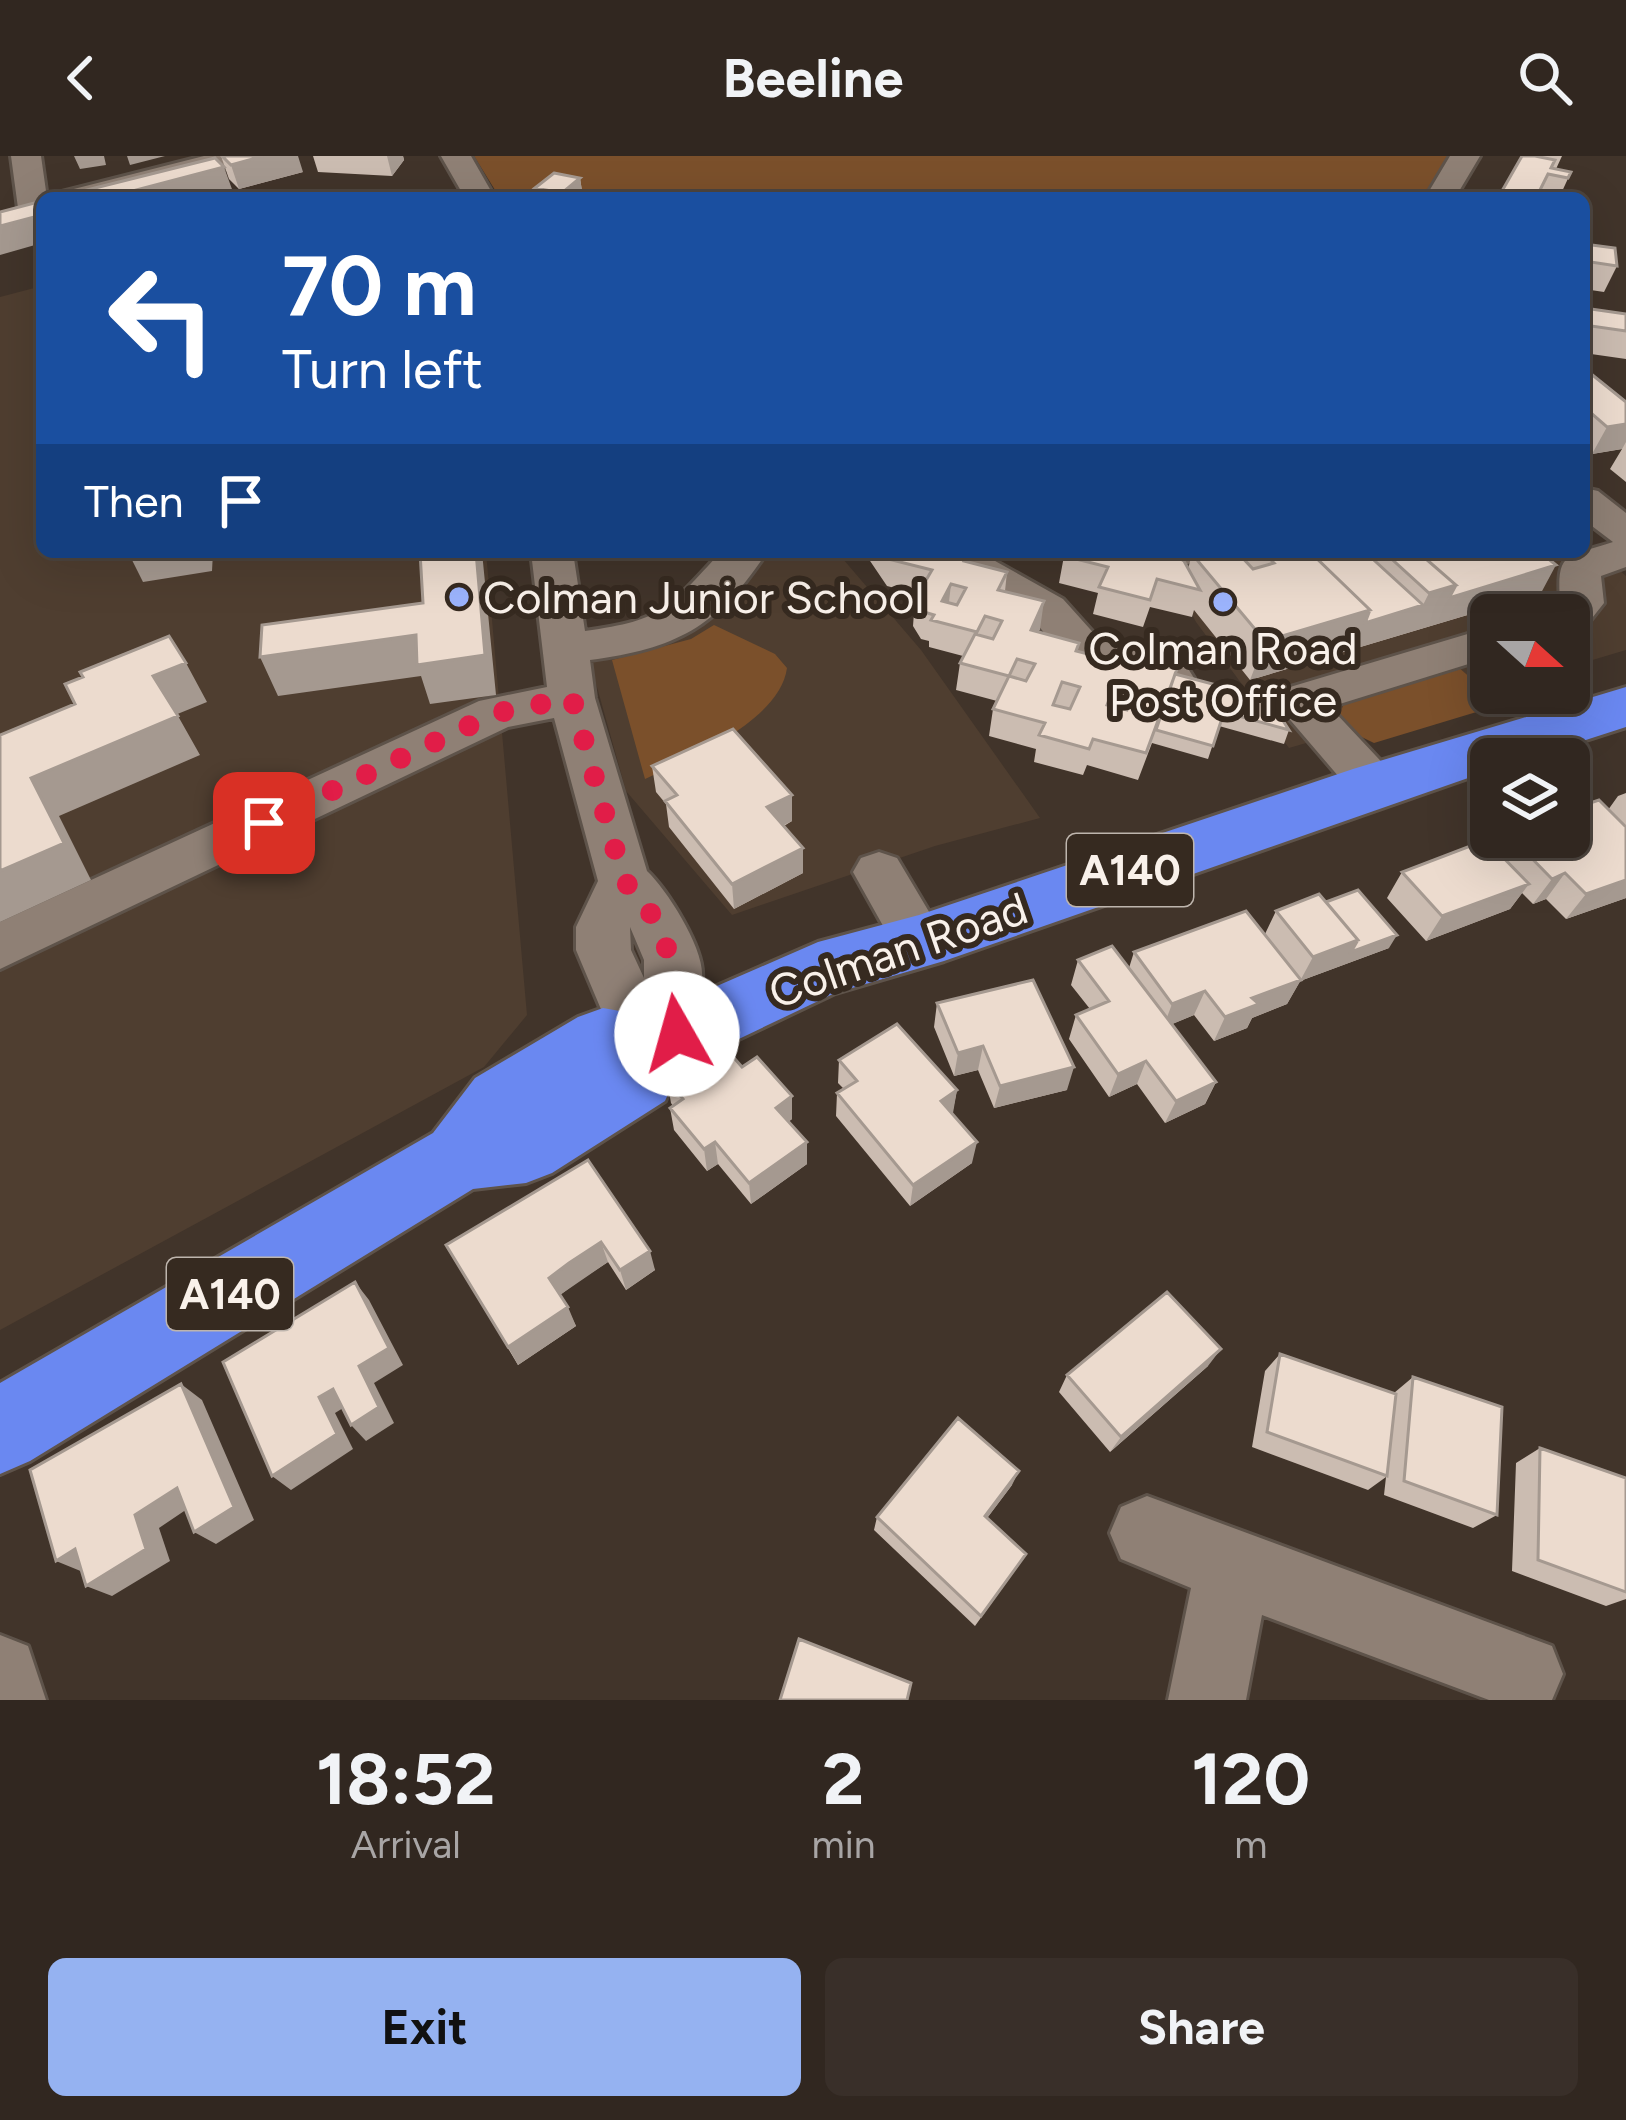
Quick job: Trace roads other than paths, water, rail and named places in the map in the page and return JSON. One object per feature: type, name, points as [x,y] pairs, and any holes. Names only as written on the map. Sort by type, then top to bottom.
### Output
[{"type":"highway","name":"Colman Road","points":[[0,1431],[460,1157],[526,1149],[640,1079],[662,1028],[818,970],[920,942],[1374,785],[1626,707]]},
{"type":"street","points":[[26,156],[36,198]]},
{"type":"street","points":[[97,192],[239,156]]},
{"type":"street","points":[[456,156],[477,192]]},
{"type":"street","points":[[1444,192],[1465,156]]},
{"type":"street","points":[[0,217],[36,208]]},
{"type":"street","points":[[1590,505],[1626,533]]},
{"type":"street","points":[[1581,594],[1579,569],[1626,552]]},
{"type":"street","points":[[553,558],[568,673],[624,881],[601,923],[601,950],[623,997],[662,1028]]},
{"type":"street","points":[[0,947],[496,713],[671,625],[699,607],[738,558]]},
{"type":"street","points":[[959,558],[1048,609],[1082,649],[1176,662],[1214,689]]},
{"type":"street","points":[[1374,785],[1281,705],[1470,648]]},
{"type":"street","points":[[879,872],[920,942]]},
{"type":"street","points":[[1147,1533],[1524,1674]]},
{"type":"street","points":[[1207,1700],[1233,1567]]},
{"type":"street","points":[[0,1674],[7,1700]]},
{"type":"place","name":"Colman Junior School","points":[[459,597]]},
{"type":"place","name":"Colman Road Post Office","points":[[1223,602]]}]
